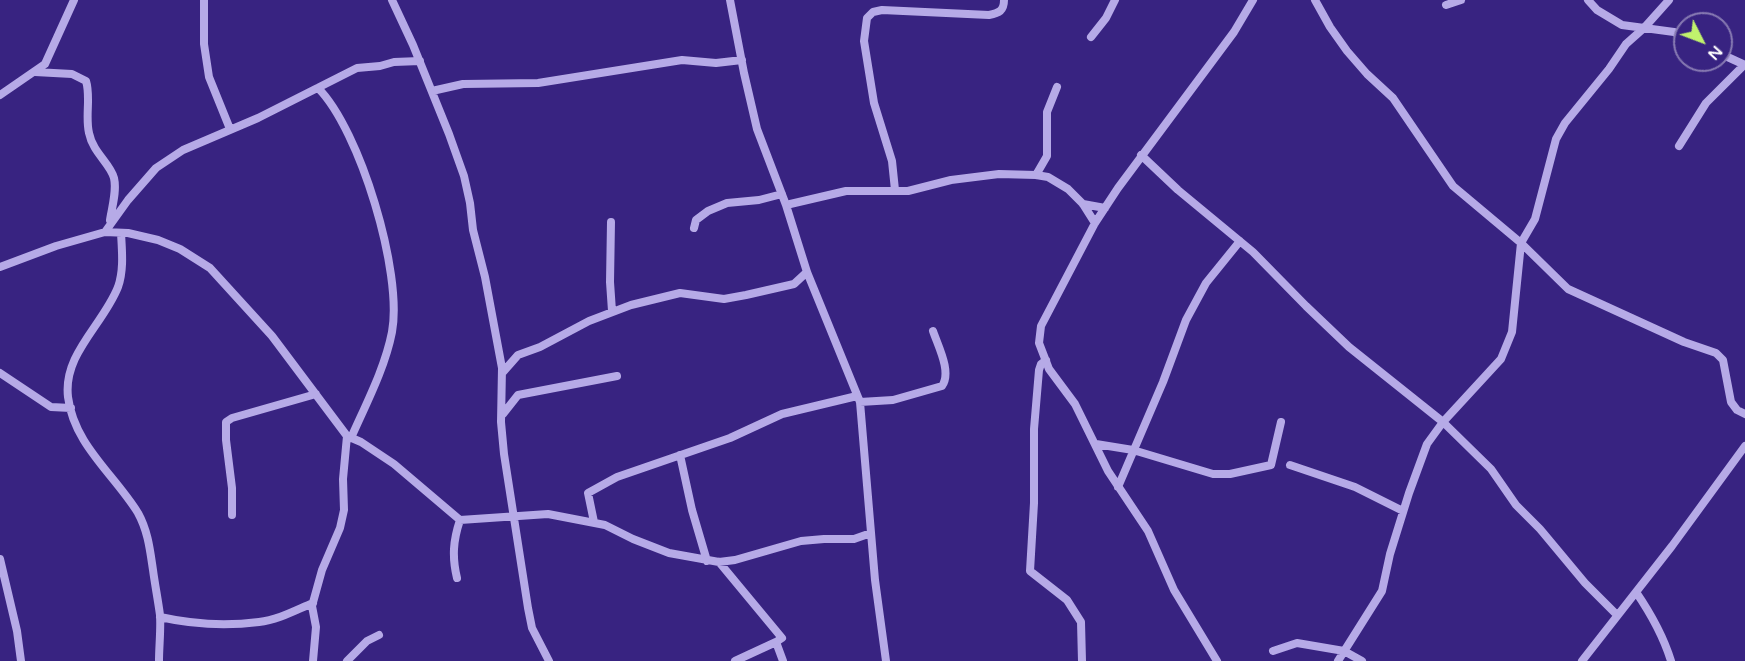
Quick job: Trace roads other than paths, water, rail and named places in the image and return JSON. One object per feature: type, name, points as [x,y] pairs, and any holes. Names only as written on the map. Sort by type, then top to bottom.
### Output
[{"type":"street","points":[[0,95],[35,72],[48,60],[74,0]]},
{"type":"street","points":[[204,0],[204,44],[209,77],[230,129]]},
{"type":"street","points":[[392,0],[420,61],[464,176],[503,372],[501,416],[504,454],[532,628],[549,661]]},
{"type":"street","points":[[730,0],[756,129],[786,205],[807,272],[859,399],[886,661]]},
{"type":"street","points":[[895,190],[892,160],[873,103],[864,41],[867,18],[873,12],[882,10],[989,15],[999,13],[1004,7],[1004,0]]},
{"type":"street","points":[[1091,37],[1106,18],[1115,0]]},
{"type":"street","points":[[1214,660],[1174,590],[1148,531],[1108,471],[1075,404],[1049,369],[1039,343],[1041,326],[1095,223],[1141,155],[1234,32],[1253,0]]},
{"type":"street","points":[[1315,0],[1347,51],[1393,98],[1453,186],[1521,243],[1568,289],[1684,342],[1716,353],[1723,360],[1731,402],[1737,410],[1745,414]]},
{"type":"street","points":[[1446,5],[1461,0]]},
{"type":"street","points":[[1588,0],[1602,13],[1622,26],[1673,32]]},
{"type":"street","points":[[1338,661],[1382,591],[1390,554],[1423,453],[1443,422],[1501,359],[1512,332],[1521,243],[1535,219],[1549,158],[1556,139],[1565,123],[1609,69],[1626,44],[1669,0]]},
{"type":"street","points":[[432,92],[464,84],[538,83],[682,60],[716,63],[742,60]]},
{"type":"street","points":[[105,232],[110,222],[156,168],[183,150],[258,118],[357,68],[394,62],[420,61]]},
{"type":"street","points":[[1679,146],[1706,103],[1744,65]]},
{"type":"street","points":[[35,72],[72,74],[86,81],[88,88],[86,115],[93,148],[113,176],[115,189],[110,222]]},
{"type":"street","points":[[1036,175],[1047,156],[1047,112],[1057,87]]},
{"type":"street","points":[[313,661],[316,627],[313,603],[322,570],[340,528],[344,510],[343,479],[349,437],[373,388],[392,332],[393,316],[388,252],[369,183],[351,139],[334,109],[318,88]]},
{"type":"street","points":[[1141,155],[1178,190],[1240,241],[1349,346],[1443,422],[1491,469],[1516,505],[1540,529],[1585,583],[1617,615]]},
{"type":"street","points":[[786,205],[846,191],[908,191],[951,180],[999,174],[1036,175],[1048,177],[1068,189],[1083,204],[1095,223]]},
{"type":"street","points":[[694,228],[696,220],[726,203],[759,200],[782,194]]},
{"type":"street","points":[[1083,204],[1105,208]]},
{"type":"street","points":[[610,222],[612,311]]},
{"type":"street","points":[[0,267],[56,246],[105,232],[158,240],[180,249],[210,268],[272,336],[349,437],[394,464],[460,520],[548,514],[605,525],[669,553],[719,562],[735,560],[801,542],[854,539],[871,533]]},
{"type":"street","points":[[121,233],[122,258],[119,284],[110,305],[79,351],[69,374],[68,396],[82,440],[118,483],[139,515],[149,541],[160,617],[159,661]]},
{"type":"street","points":[[1118,487],[1163,382],[1186,320],[1206,283],[1240,241]]},
{"type":"street","points":[[503,372],[518,356],[612,311],[646,300],[680,293],[724,299],[746,296],[794,284],[807,272]]},
{"type":"street","points":[[594,522],[588,493],[617,477],[730,438],[782,414],[859,399],[893,400],[942,386],[945,382],[946,370],[933,331]]},
{"type":"street","points":[[1046,360],[1041,364],[1039,370],[1034,429],[1035,503],[1030,572],[1066,600],[1081,622],[1082,661]]},
{"type":"street","points":[[0,373],[51,407],[71,408]]},
{"type":"street","points":[[501,416],[518,395],[617,376]]},
{"type":"street","points":[[232,515],[232,488],[226,440],[226,425],[229,419],[316,394]]},
{"type":"street","points":[[1096,444],[1133,450],[1212,474],[1230,474],[1271,465],[1281,422]]},
{"type":"street","points":[[1582,661],[1745,446]]},
{"type":"street","points":[[680,455],[692,510],[707,561]]},
{"type":"street","points":[[1290,465],[1355,487],[1403,511]]},
{"type":"street","points":[[457,578],[453,562],[453,541],[460,520]]},
{"type":"street","points":[[0,559],[17,631],[21,661]]},
{"type":"street","points":[[719,562],[769,624],[781,635],[780,640],[735,661]]},
{"type":"street","points":[[1636,592],[1652,615],[1671,661]]},
{"type":"street","points":[[160,617],[180,622],[261,622],[313,603]]},
{"type":"street","points":[[346,661],[367,641],[379,635]]},
{"type":"street","points":[[776,642],[783,661]]},
{"type":"street","points":[[1273,651],[1297,643],[1344,651],[1362,661]]}]
